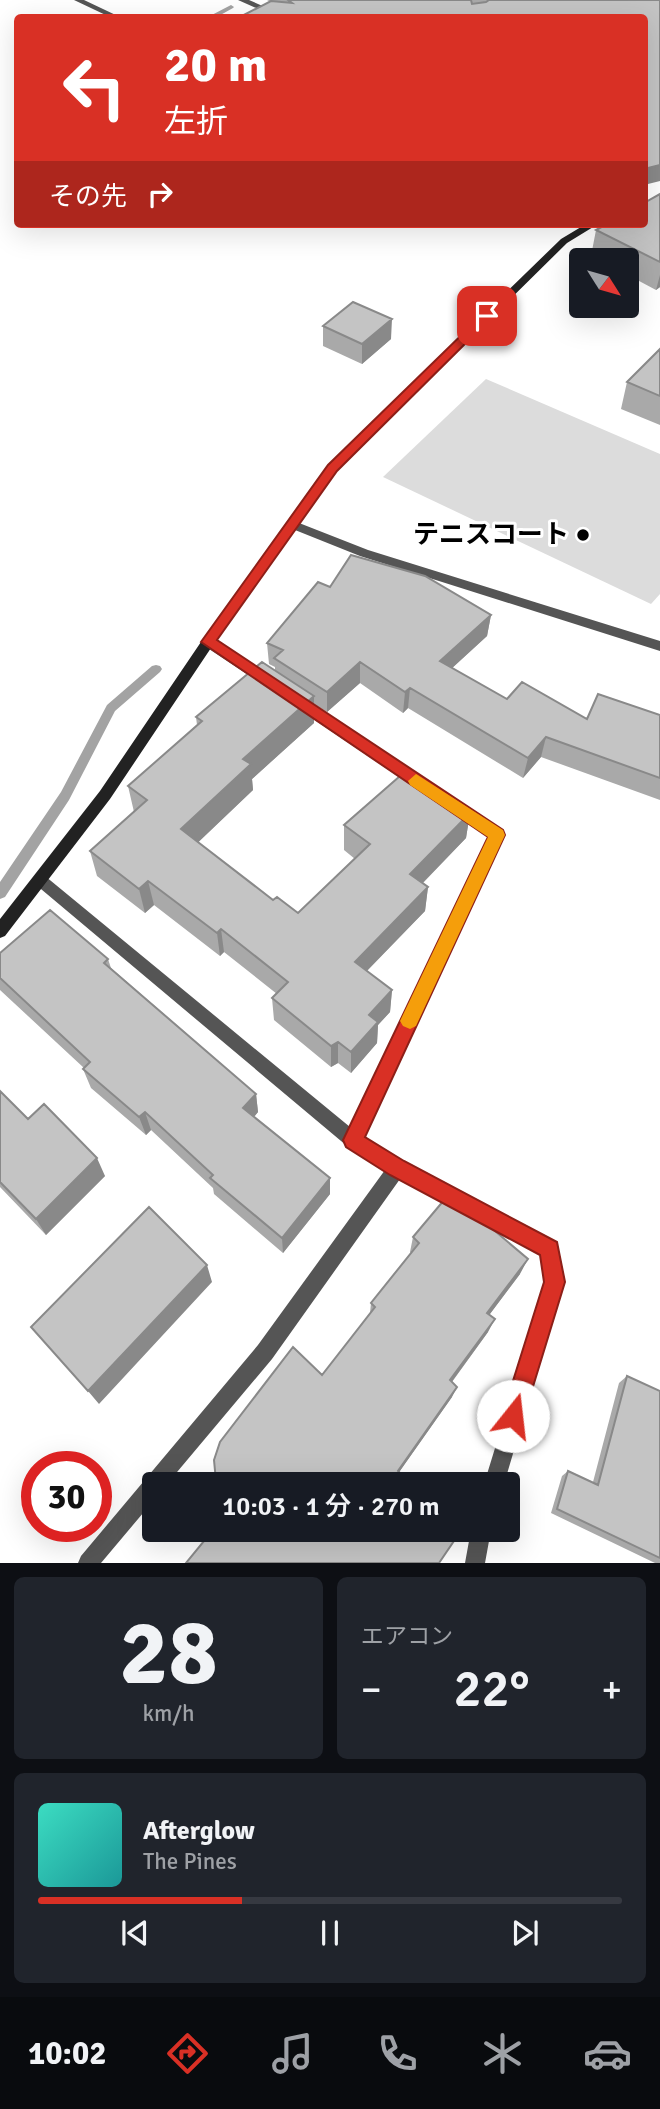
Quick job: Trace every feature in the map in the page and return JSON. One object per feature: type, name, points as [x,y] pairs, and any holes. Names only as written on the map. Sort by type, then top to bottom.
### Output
[{"type":"street","points":[[78,0],[110,14]]},
{"type":"street","points":[[242,0],[277,14]]},
{"type":"street","points":[[0,931],[105,794],[208,642],[294,525],[332,468],[564,241],[586,228]]},
{"type":"street","points":[[294,525],[363,553],[660,646]]},
{"type":"street","points":[[208,642],[497,835],[353,1140]]},
{"type":"street","points":[[40,880],[353,1140],[397,1168],[550,1249],[555,1282],[498,1472]]},
{"type":"street","points":[[164,1472],[265,1352],[397,1168]]},
{"type":"street","points":[[88,1563],[142,1498]]},
{"type":"street","points":[[475,1563],[479,1542]]},
{"type":"shaded area","name":"テニスコート","points":[[486,379],[660,454],[660,594],[651,604],[383,477]]},
{"type":"building","points":[[288,0],[471,0],[472,4],[489,0],[660,0],[660,165],[648,168],[648,14],[246,14],[271,1],[292,3]]},
{"type":"building","points":[[660,194],[660,262],[639,252],[639,248],[632,248],[596,230],[600,228],[648,228],[648,201]]},
{"type":"building","points":[[353,302],[392,319],[362,344],[323,326]]},
{"type":"building","points":[[660,349],[660,396],[627,382]]},
{"type":"building","points":[[351,555],[425,576],[491,615],[440,661],[507,699],[522,682],[587,719],[598,694],[660,715],[660,778],[546,737],[528,758],[410,688],[405,692],[360,662],[327,692],[274,658],[283,650],[267,643],[318,582],[330,587]]},
{"type":"building","points":[[262,662],[314,696],[243,759],[251,764],[181,829],[273,900],[277,897],[298,913],[370,844],[344,825],[408,769],[470,813],[410,874],[428,887],[355,962],[392,990],[369,1015],[378,1022],[351,1052],[338,1042],[331,1046],[272,998],[288,982],[221,929],[217,933],[148,881],[139,889],[90,851],[147,800],[128,786],[202,721],[196,717]]},
{"type":"building","points":[[50,910],[108,959],[104,963],[256,1094],[243,1108],[330,1178],[282,1238],[210,1178],[213,1175],[145,1112],[139,1117],[83,1069],[90,1062],[0,978],[0,953]]},
{"type":"building","points":[[0,1091],[28,1119],[44,1104],[97,1158],[36,1219],[0,1182]]},
{"type":"building","points":[[450,1193],[528,1259],[487,1313],[495,1319],[450,1380],[457,1387],[399,1472],[215,1472],[214,1460],[220,1442],[293,1347],[322,1375],[375,1307],[371,1303],[419,1243],[413,1237]]},
{"type":"building","points":[[149,1207],[207,1265],[88,1391],[31,1327]]},
{"type":"building","points":[[627,1376],[660,1391],[660,1558],[557,1509],[568,1471],[598,1485]]},
{"type":"building","points":[[203,1542],[453,1542],[439,1563],[186,1563]]},
{"type":"waterway","points":[[217,14],[231,7]]},
{"type":"waterway","points":[[0,893],[65,796],[111,708],[156,669]]},
{"type":"slow traffic","points":[[410,1021],[497,835],[416,781]]},
{"type":"place","name":"テニスコート","points":[[583,535]]},
{"type":"route","points":[[487,316],[332,468],[294,525],[208,642],[497,835],[353,1140],[397,1168],[550,1249],[555,1282],[513,1416]]}]
